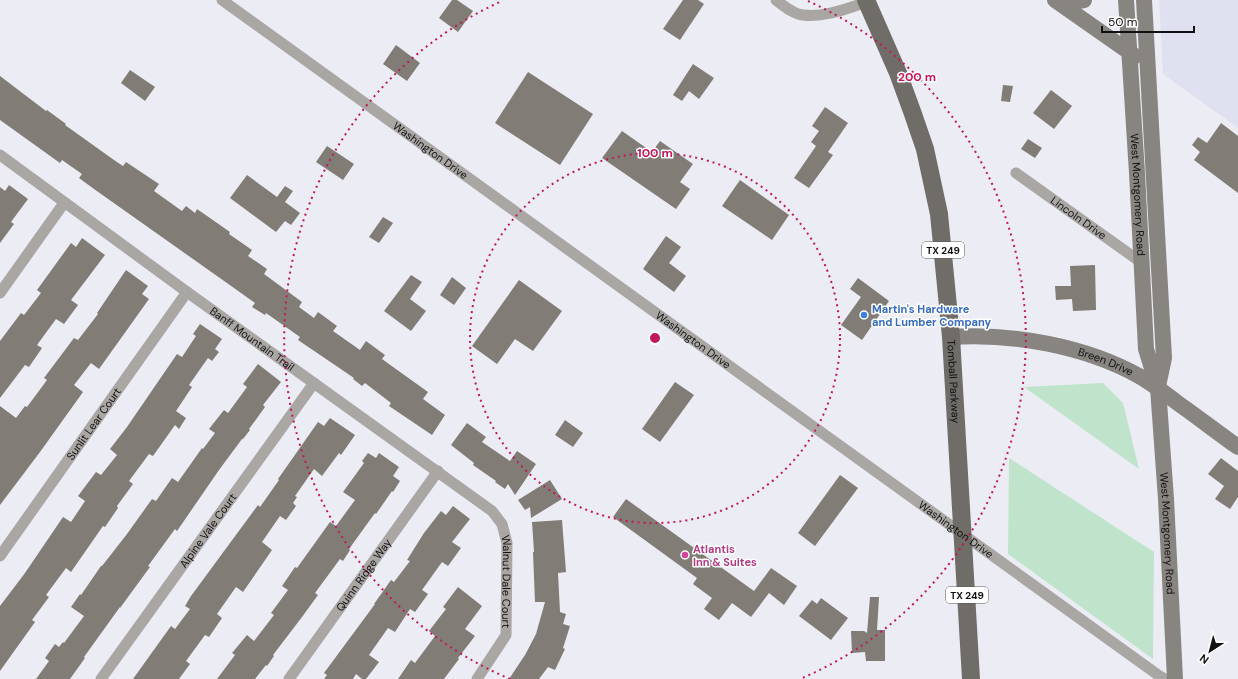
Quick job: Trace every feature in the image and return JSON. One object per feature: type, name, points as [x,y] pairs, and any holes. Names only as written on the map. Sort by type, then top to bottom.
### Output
[{"type":"main road","points":[[1056,0],[1148,65]]},
{"type":"main road","points":[[1064,0],[1072,2],[1084,0]]},
{"type":"main road","name":"West Montgomery Road","points":[[1126,0],[1146,349],[1158,388],[1166,499],[1175,679]]},
{"type":"main road","name":"West Montgomery Road","points":[[1144,0],[1164,358],[1158,388]]},
{"type":"main road","name":"Tomball Parkway","points":[[867,1],[898,72],[925,149],[940,214],[951,337],[972,679]]},
{"type":"main road","name":"Breen Drive","points":[[951,337],[967,336],[1008,338],[1042,342],[1108,361],[1139,376],[1158,388],[1238,447]]},
{"type":"street","name":"Washington Drive","points":[[222,0],[1165,679]]},
{"type":"street","points":[[776,0],[790,10],[802,15],[826,14],[867,1]]},
{"type":"street","name":"Banff Mountain Trail","points":[[0,155],[187,292],[438,471],[492,511],[502,524]]},
{"type":"street","name":"Lincoln Drive","points":[[1016,173],[1142,263]]},
{"type":"street","points":[[0,293],[64,203]]},
{"type":"street","name":"Sunlit Lear Court","points":[[0,556],[187,292]]},
{"type":"street","name":"Alpine Vale Court","points":[[101,679],[314,383]]},
{"type":"street","name":"Quinn Ridge Way","points":[[289,679],[438,471]]},
{"type":"street","name":"Walnut Dale Court","points":[[477,679],[506,635],[507,543],[502,524]]},
{"type":"shaded area","points":[[1159,0],[1238,0],[1238,128],[1163,74]]},
{"type":"green space","points":[[1103,383],[1123,403],[1139,469],[1024,387]]},
{"type":"green space","points":[[1009,458],[1154,552],[1153,659],[1008,554]]},
{"type":"building","points":[[452,0],[457,0],[473,11],[458,32],[439,18]]},
{"type":"building","points":[[683,0],[698,0],[704,4],[680,40],[663,29]]},
{"type":"building","points":[[396,45],[420,63],[407,81],[383,64]]},
{"type":"building","points":[[693,64],[714,78],[699,99],[689,91],[682,101],[673,95]]},
{"type":"building","points":[[130,70],[155,87],[145,101],[121,83]]},
{"type":"building","points":[[528,72],[593,114],[560,165],[495,123]]},
{"type":"building","points":[[0,76],[114,160],[123,166],[126,162],[159,184],[154,191],[182,211],[186,206],[195,213],[197,209],[230,232],[229,234],[252,250],[248,256],[267,269],[264,274],[302,302],[299,307],[314,318],[318,312],[337,326],[333,331],[360,350],[366,341],[385,355],[382,359],[428,392],[423,399],[445,415],[432,435],[389,406],[391,403],[365,383],[362,386],[353,379],[354,378],[298,340],[300,337],[266,313],[265,315],[252,307],[255,303],[79,178],[82,174],[62,160],[60,163],[0,120]]},
{"type":"building","points":[[1003,85],[1013,86],[1010,102],[1001,101]]},
{"type":"building","points":[[1051,90],[1072,106],[1054,129],[1033,113]]},
{"type":"building","points":[[825,107],[848,123],[828,152],[833,155],[809,188],[794,178],[816,146],[811,142],[819,131],[812,126]]},
{"type":"building","points":[[1221,123],[1238,136],[1238,193],[1194,160],[1200,152],[1192,145],[1198,137],[1207,143]]},
{"type":"building","points":[[622,131],[652,152],[660,141],[693,164],[680,182],[690,189],[676,209],[602,158]]},
{"type":"building","points":[[1028,139],[1042,148],[1035,158],[1021,149]]},
{"type":"building","points":[[327,146],[354,164],[343,180],[316,162]]},
{"type":"building","points":[[247,175],[277,197],[285,186],[293,191],[285,202],[300,213],[291,225],[285,221],[276,232],[230,198]]},
{"type":"building","points":[[740,180],[789,215],[772,240],[722,206]]},
{"type":"building","points":[[9,185],[28,199],[11,222],[14,224],[0,243],[0,187],[5,191]]},
{"type":"building","points":[[383,217],[393,223],[379,243],[369,237]]},
{"type":"building","points":[[666,236],[681,247],[669,263],[686,276],[674,292],[643,269]]},
{"type":"building","points":[[82,238],[105,255],[71,300],[78,305],[64,324],[56,319],[37,345],[42,348],[29,367],[25,365],[0,398],[0,341],[21,313],[24,315],[41,293],[37,290],[71,243],[76,247]]},
{"type":"building","points":[[1095,265],[1096,310],[1073,311],[1072,299],[1056,300],[1055,286],[1071,286],[1070,266]]},
{"type":"building","points":[[126,270],[148,286],[142,294],[149,299],[99,369],[91,363],[74,385],[83,392],[0,505],[0,406],[16,418],[25,406],[27,407],[47,380],[44,378],[74,338],[78,340],[98,314],[97,313]]},
{"type":"building","points":[[411,275],[422,282],[410,299],[426,311],[411,331],[384,311]]},
{"type":"building","points":[[452,277],[466,288],[454,305],[440,295]]},
{"type":"building","points":[[858,278],[889,301],[862,340],[841,325],[861,297],[850,289]]},
{"type":"building","points":[[519,280],[562,311],[533,351],[515,339],[497,364],[472,346]]},
{"type":"building","points":[[200,324],[222,339],[215,349],[219,352],[212,361],[208,358],[189,385],[192,387],[176,411],[186,418],[179,429],[175,425],[153,456],[149,454],[129,481],[133,484],[117,506],[118,508],[105,527],[103,526],[71,572],[66,568],[46,595],[49,597],[32,620],[35,622],[0,671],[0,606],[25,573],[63,517],[71,522],[85,501],[78,496],[96,472],[101,475],[117,455],[110,449],[127,427],[177,354],[182,357],[196,336],[193,334]]},
{"type":"building","points":[[258,364],[281,382],[263,405],[265,407],[249,429],[250,430],[219,470],[177,531],[175,529],[148,566],[150,567],[84,657],[85,658],[70,679],[36,679],[49,661],[45,658],[55,644],[59,647],[63,642],[64,643],[84,616],[71,607],[80,594],[81,595],[152,499],[156,501],[172,478],[178,482],[202,448],[203,449],[215,433],[209,429],[224,410],[228,413],[247,387],[243,384]]},
{"type":"building","points":[[675,382],[694,395],[660,442],[642,429]]},
{"type":"building","points":[[330,418],[355,435],[341,455],[339,453],[322,476],[314,469],[295,496],[297,497],[293,503],[296,506],[286,520],[280,516],[262,542],[272,550],[243,592],[236,587],[217,614],[222,618],[209,637],[205,635],[186,661],[190,664],[179,679],[133,679],[171,626],[175,629],[190,609],[185,606],[191,596],[258,505],[260,507],[318,422],[324,426]]},
{"type":"building","points":[[565,420],[583,433],[573,447],[555,435]]},
{"type":"building","points":[[467,423],[486,437],[482,442],[510,461],[517,451],[536,464],[515,495],[508,484],[505,489],[473,465],[474,463],[451,445]]},
{"type":"building","points":[[368,453],[376,458],[379,453],[399,467],[393,476],[400,481],[393,492],[392,491],[376,514],[375,513],[349,549],[350,550],[343,561],[340,559],[315,593],[318,595],[273,655],[274,656],[267,666],[266,665],[255,679],[217,679],[235,655],[232,653],[247,635],[254,641],[274,615],[271,613],[288,590],[282,586],[295,567],[297,568],[330,522],[336,526],[355,500],[343,492],[364,463],[362,461]]},
{"type":"building","points":[[1221,458],[1238,471],[1238,497],[1230,509],[1215,499],[1224,486],[1208,474]]},
{"type":"building","points":[[840,475],[858,488],[815,546],[798,533]]},
{"type":"building","points":[[550,480],[562,499],[531,518],[530,507],[525,510],[518,500]]},
{"type":"building","name":"Atlantis Inn & Suites","points":[[626,499],[754,591],[771,568],[797,586],[784,605],[769,593],[751,617],[732,603],[719,620],[704,609],[712,598],[693,584],[697,578],[613,517]]},
{"type":"building","points":[[453,506],[470,519],[452,542],[461,548],[448,566],[442,562],[422,590],[428,594],[415,612],[410,609],[395,632],[388,628],[369,655],[379,662],[366,679],[362,679],[356,674],[353,679],[324,679],[327,675],[324,673],[391,580],[394,582],[410,561],[407,560],[424,533],[441,511],[446,515]]},
{"type":"building","points":[[562,520],[566,572],[558,573],[560,612],[566,614],[563,624],[570,626],[563,648],[565,649],[555,670],[548,667],[539,679],[509,679],[525,655],[536,634],[545,602],[535,602],[532,522]]},
{"type":"building","points":[[458,587],[482,606],[465,629],[475,636],[444,679],[398,679],[411,660],[415,663],[435,636],[429,631],[446,609],[443,607]]},
{"type":"building","points":[[870,597],[879,597],[877,630],[885,630],[885,661],[866,661],[865,652],[852,653],[851,631],[864,631],[867,633]]},
{"type":"building","points":[[821,598],[848,618],[831,640],[799,616],[812,600],[817,604]]},
{"type":"place","name":"Martin's Hardware and Lumber Company","points":[[864,315]]},
{"type":"place","name":"Atlantis Inn & Suites","points":[[685,555]]}]
